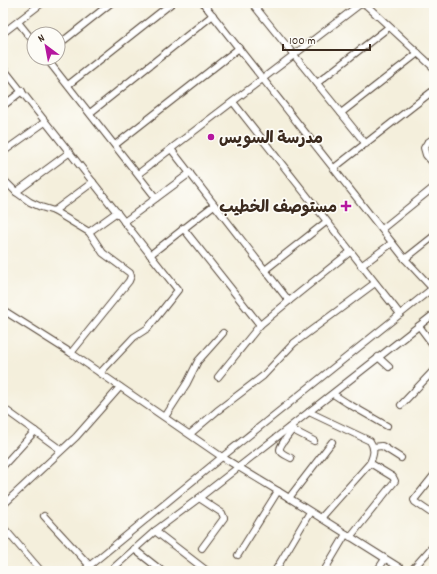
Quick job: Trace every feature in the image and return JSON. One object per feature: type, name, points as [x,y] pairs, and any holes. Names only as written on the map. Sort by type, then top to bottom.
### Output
[{"type":"street","points":[[3,33],[42,3]]},
{"type":"street","points":[[66,39],[111,3]]},
{"type":"street","points":[[68,85],[172,3]]},
{"type":"street","points":[[84,571],[222,457],[433,287],[405,259],[392,243],[203,3]]},
{"type":"street","points":[[252,3],[366,144]]},
{"type":"street","points":[[138,174],[359,4],[365,4],[434,68]]},
{"type":"street","points":[[90,113],[213,15]]},
{"type":"street","points":[[18,22],[26,32]]},
{"type":"street","points":[[317,83],[389,27]]},
{"type":"street","points":[[115,145],[239,48]]},
{"type":"street","points":[[341,113],[418,53]]},
{"type":"street","points":[[53,66],[156,198]]},
{"type":"street","points":[[3,68],[178,290],[148,328],[134,336],[100,373]]},
{"type":"street","points":[[334,168],[434,90]]},
{"type":"street","points":[[3,106],[22,92]]},
{"type":"street","points":[[233,102],[374,283],[400,314]]},
{"type":"street","points":[[3,152],[46,122]]},
{"type":"street","points":[[434,138],[427,143],[424,148],[426,154],[434,164]]},
{"type":"street","points":[[171,149],[289,301]]},
{"type":"street","points":[[16,192],[70,152]]},
{"type":"street","points":[[124,222],[190,172]]},
{"type":"street","points":[[3,179],[16,192],[30,202],[54,211],[89,232],[103,253],[130,273],[131,276],[129,282],[71,353]]},
{"type":"street","points":[[54,211],[93,182]]},
{"type":"street","points":[[382,229],[434,187]]},
{"type":"street","points":[[150,255],[214,205]]},
{"type":"street","points":[[89,232],[117,212]]},
{"type":"street","points":[[265,270],[326,222]]},
{"type":"street","points":[[183,228],[260,325]]},
{"type":"street","points":[[405,259],[434,236]]},
{"type":"street","points":[[361,266],[392,243]]},
{"type":"street","points":[[218,377],[260,325],[350,252]]},
{"type":"street","points":[[190,434],[217,411],[263,376],[294,344],[374,283]]},
{"type":"street","points":[[3,310],[71,353],[222,457],[278,490],[310,512],[405,571]]},
{"type":"street","points":[[113,570],[154,531],[290,429],[309,412],[434,314]]},
{"type":"street","points":[[419,326],[434,346]]},
{"type":"street","points":[[165,417],[187,383],[198,361],[223,333]]},
{"type":"street","points":[[378,357],[389,367]]},
{"type":"street","points":[[401,405],[434,370]]},
{"type":"street","points":[[3,505],[76,437],[120,386]]},
{"type":"street","points":[[333,394],[387,426]]},
{"type":"street","points":[[3,408],[61,450]]},
{"type":"street","points":[[309,412],[370,441],[374,454],[370,463],[321,518]]},
{"type":"street","points":[[290,429],[314,441]]},
{"type":"street","points":[[290,429],[280,450],[291,458]]},
{"type":"street","points":[[3,466],[35,431]]},
{"type":"street","points":[[289,498],[332,442]]},
{"type":"street","points":[[373,447],[382,446],[401,458]]},
{"type":"street","points":[[324,571],[348,535],[395,481],[393,477],[370,463]]},
{"type":"street","points":[[434,475],[414,500],[434,515]]},
{"type":"street","points":[[238,555],[278,490]]},
{"type":"street","points":[[199,498],[222,513],[224,518],[202,548]]},
{"type":"street","points":[[275,571],[310,512]]},
{"type":"street","points":[[44,516],[90,566]]},
{"type":"street","points":[[3,526],[42,571]]},
{"type":"street","points":[[154,531],[207,571]]},
{"type":"street","points":[[411,571],[434,545]]},
{"type":"street","points":[[134,549],[162,571]]},
{"type":"street","points":[[377,571],[385,559]]},
{"type":"place","name":"مدرسة السويس","points":[[211,137]]},
{"type":"place","name":"مستوصف الخطيب","points":[[346,206]]}]
